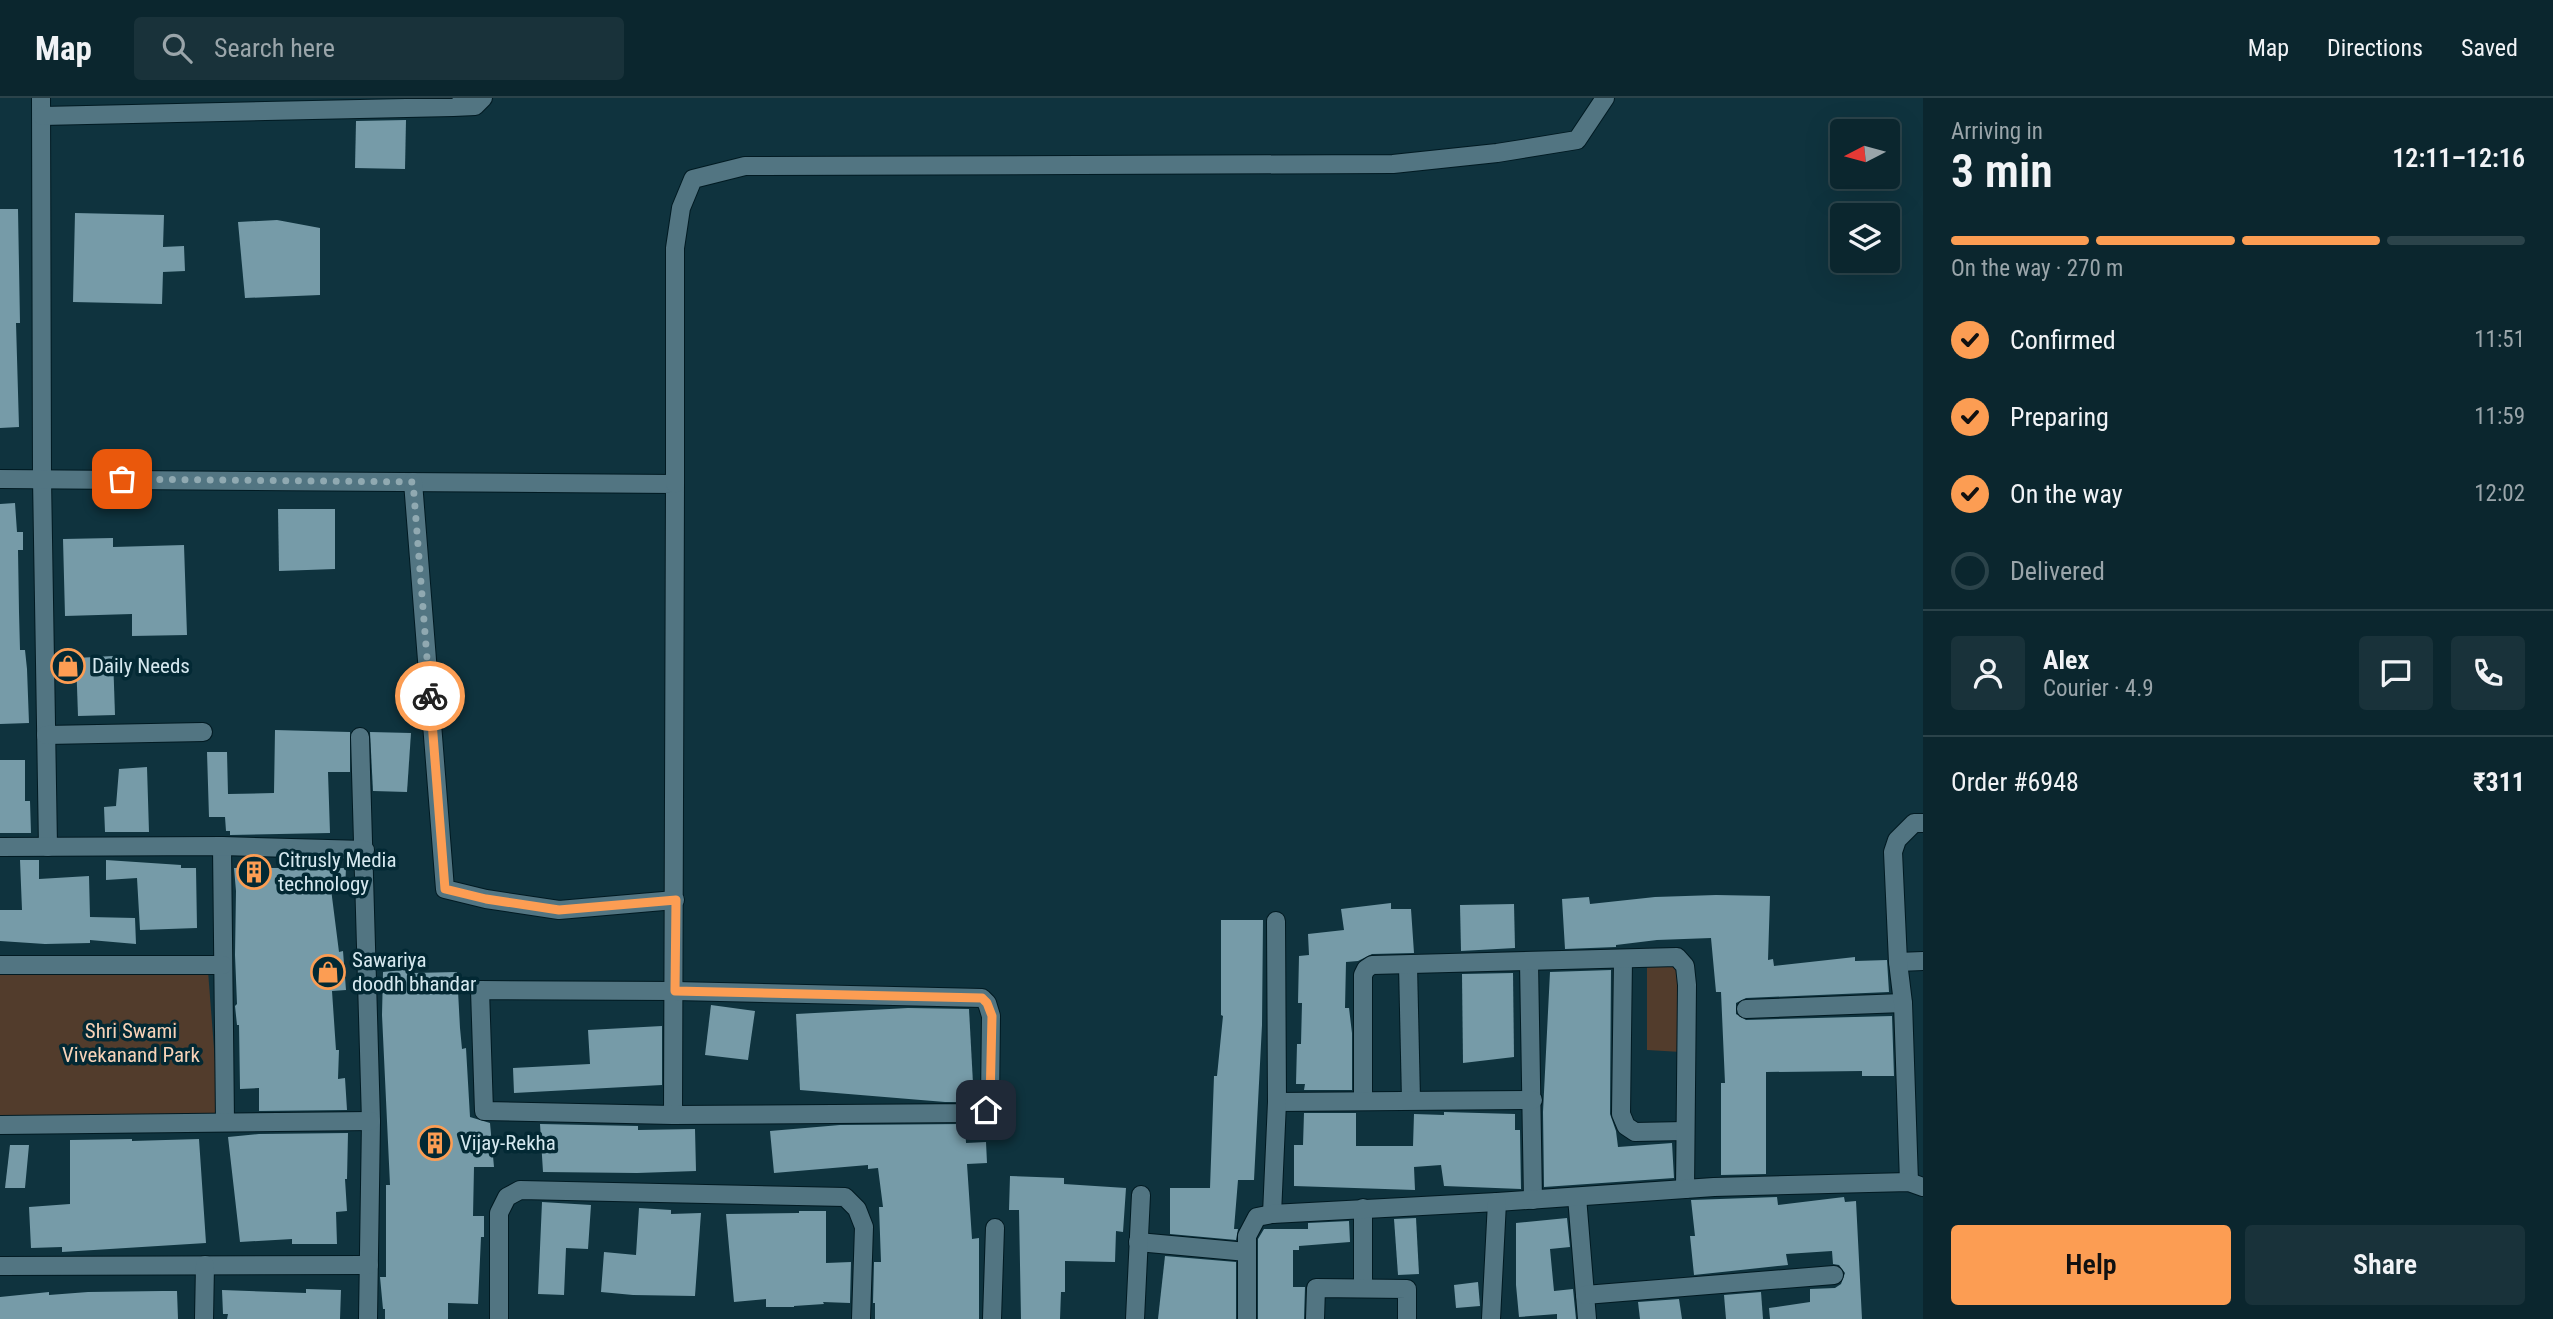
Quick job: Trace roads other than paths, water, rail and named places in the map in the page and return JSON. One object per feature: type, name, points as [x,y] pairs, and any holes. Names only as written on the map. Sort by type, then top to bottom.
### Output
[{"type":"street","points":[[48,847],[42,478],[41,107],[453,107],[475,106],[483,98]]},
{"type":"street","points":[[673,1115],[676,900],[675,248],[681,208],[693,179],[745,166],[1392,164],[1497,153],[1577,139],[1605,98]]},
{"type":"street","points":[[0,479],[675,484]]},
{"type":"street","points":[[413,482],[445,889],[486,899],[559,910],[676,900]]},
{"type":"street","points":[[46,735],[203,732]]},
{"type":"street","points":[[360,737],[371,1121],[368,1319]]},
{"type":"street","points":[[1247,1319],[1247,1236],[1257,1217],[1685,1189],[1916,1184],[1914,1093],[1898,962],[1893,852],[1897,840],[1914,823],[1923,823]]},
{"type":"street","points":[[222,846],[225,1122]]},
{"type":"street","points":[[0,847],[222,846],[365,850]]},
{"type":"street","points":[[1272,1214],[1277,1102],[1276,922]]},
{"type":"street","points":[[1363,1100],[1363,975],[1372,965],[1677,957],[1685,966],[1687,985],[1685,1189]]},
{"type":"street","points":[[1623,959],[1621,1114],[1626,1126],[1635,1132],[1685,1131]]},
{"type":"street","points":[[1898,962],[1923,961]]},
{"type":"street","points":[[1529,962],[1533,1200]]},
{"type":"street","points":[[0,964],[223,965]]},
{"type":"street","points":[[1408,965],[1410,1100]]},
{"type":"street","points":[[480,990],[675,991],[982,998],[992,1016],[990,1102],[986,1110],[975,1113],[673,1115],[484,1111],[480,990]]},
{"type":"street","points":[[1746,1009],[1903,1003]]},
{"type":"street","points":[[1277,1102],[1533,1100]]},
{"type":"street","points":[[0,1125],[371,1121]]},
{"type":"street","points":[[499,1319],[499,1213],[507,1197],[520,1189],[845,1197],[857,1209],[864,1227],[861,1319]]},
{"type":"street","points":[[1135,1319],[1141,1195]]},
{"type":"street","points":[[1577,1197],[1587,1319]]},
{"type":"street","points":[[1491,1319],[1497,1202]]},
{"type":"street","points":[[1363,1208],[1363,1287]]},
{"type":"street","points":[[992,1319],[995,1228]]},
{"type":"street","points":[[1138,1242],[1247,1252]]},
{"type":"street","points":[[204,1319],[205,1265]]},
{"type":"street","points":[[0,1266],[369,1265]]},
{"type":"street","points":[[1585,1295],[1834,1275]]},
{"type":"street","points":[[1315,1319],[1315,1289],[1363,1287],[1407,1289],[1407,1319]]},
{"type":"place","name":"Daily Needs","points":[[68,666]]},
{"type":"place","name":"Citrusly Media technology","points":[[254,872]]},
{"type":"place","name":"Sawariya doodh bhandar","points":[[328,972]]},
{"type":"place","name":"Vijay-Rekha","points":[[435,1143]]},
{"type":"park label","name":"Shri Swami Vivekanand Park","points":[[131,1043]]}]
